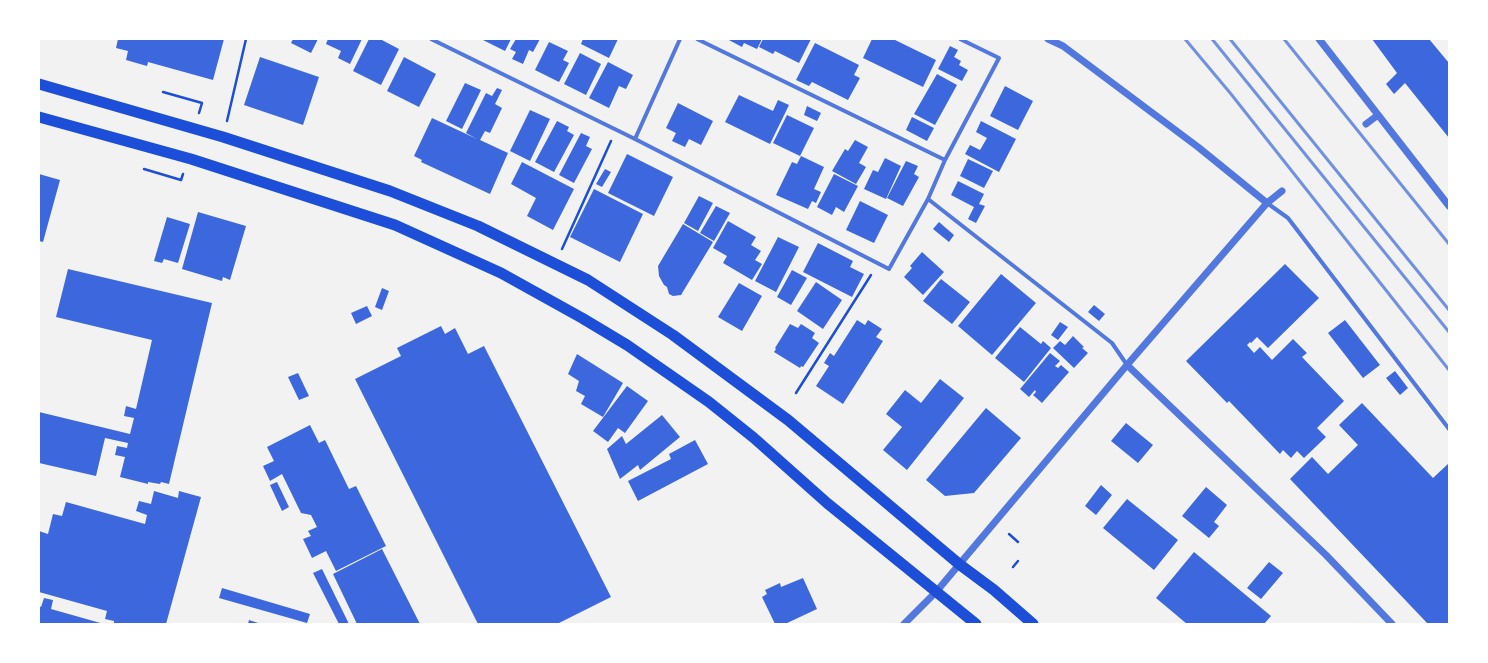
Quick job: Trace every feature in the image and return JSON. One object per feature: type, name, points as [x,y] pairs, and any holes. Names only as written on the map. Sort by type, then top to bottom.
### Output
[{"type":"highway","points":[[39,84],[223,137],[390,191],[478,226],[588,280],[673,335],[788,420],[959,564],[994,590],[1033,624]]},
{"type":"highway","points":[[39,117],[191,159],[395,225],[502,273],[627,344],[709,402],[754,438],[827,503],[976,624]]},
{"type":"street","points":[[431,39],[635,139],[889,268],[928,199],[945,160],[999,58],[960,39]]},
{"type":"street","points":[[635,139],[680,39]]},
{"type":"street","points":[[697,39],[945,160]]},
{"type":"street","points":[[1048,39],[1063,46],[1185,137],[1288,218],[1449,429]]},
{"type":"street","points":[[1319,39],[1449,206]]},
{"type":"street","points":[[1366,124],[1378,115]]},
{"type":"street","points":[[904,624],[936,592],[1127,365],[1267,203],[1282,191]]},
{"type":"street","points":[[928,199],[1112,343],[1127,365],[1326,555],[1392,624]]},
{"type":"path","points":[[223,137],[246,39]]},
{"type":"path","points":[[163,92],[202,103]]},
{"type":"path","points":[[555,264],[616,130]]},
{"type":"path","points":[[144,169],[181,180]]},
{"type":"path","points":[[796,393],[878,263]]},
{"type":"path","points":[[1009,534],[1018,542]]},
{"type":"path","points":[[1013,567],[1018,561]]},
{"type":"building","points":[[118,39],[224,39],[213,80],[148,62],[147,66],[126,60],[128,51],[116,48]]},
{"type":"building","points":[[293,39],[318,39],[311,53],[291,43]]},
{"type":"building","points":[[328,39],[362,39],[350,64],[338,58],[341,51],[326,44]]},
{"type":"building","points":[[369,39],[380,39],[399,49],[381,85],[353,71]]},
{"type":"building","points":[[481,39],[511,39],[505,51]]},
{"type":"building","points":[[516,39],[540,39],[533,52],[529,50],[523,64],[512,59],[516,52],[510,49]]},
{"type":"building","points":[[583,39],[618,39],[609,58],[581,44]]},
{"type":"building","points":[[727,39],[762,39],[757,49],[744,43],[742,47]]},
{"type":"building","points":[[763,39],[811,39],[799,63],[775,51],[773,54],[759,47]]},
{"type":"building","points":[[872,39],[893,39],[936,60],[923,87],[863,58]]},
{"type":"building","points":[[1372,39],[1429,39],[1449,63],[1449,138],[1405,83],[1394,94],[1386,84],[1397,73]]},
{"type":"building","points":[[549,42],[568,51],[563,60],[569,63],[559,82],[535,70]]},
{"type":"building","points":[[815,43],[859,65],[854,75],[860,78],[848,100],[812,82],[809,86],[796,80]]},
{"type":"building","points":[[950,46],[958,50],[954,57],[961,61],[959,65],[968,70],[962,81],[938,69]]},
{"type":"building","points":[[580,53],[601,64],[586,95],[564,84]]},
{"type":"building","points":[[260,57],[319,77],[303,125],[244,105]]},
{"type":"building","points":[[404,57],[436,74],[419,107],[387,91]]},
{"type":"building","points":[[608,62],[633,75],[626,89],[619,86],[609,108],[589,98]]},
{"type":"building","points":[[937,74],[957,85],[935,125],[914,114]]},
{"type":"building","points":[[465,83],[481,90],[462,129],[446,121]]},
{"type":"building","points":[[1005,86],[1033,101],[1018,130],[990,116]]},
{"type":"building","points":[[497,88],[502,90],[495,104],[502,108],[490,133],[485,131],[480,140],[508,153],[490,194],[421,162],[422,160],[414,156],[432,118],[477,139],[466,133],[486,93],[492,96]]},
{"type":"building","points":[[739,95],[773,111],[778,100],[789,105],[770,144],[725,122]]},
{"type":"building","points":[[678,103],[713,121],[701,145],[689,139],[685,147],[672,141],[676,133],[666,128]]},
{"type":"building","points":[[807,106],[821,113],[817,121],[804,115]]},
{"type":"building","points":[[530,110],[550,119],[530,161],[510,151]]},
{"type":"building","points":[[787,115],[814,128],[800,156],[773,143]]},
{"type":"building","points":[[912,117],[934,128],[927,141],[906,130]]},
{"type":"building","points":[[557,121],[569,127],[567,131],[574,135],[554,172],[535,162]]},
{"type":"building","points":[[981,121],[1016,139],[999,172],[965,154],[970,145],[980,150],[987,138],[976,132]]},
{"type":"building","points":[[581,133],[590,137],[586,146],[592,149],[574,183],[559,175]]},
{"type":"building","points":[[855,140],[868,147],[859,163],[866,167],[856,184],[832,171],[845,149],[848,151]]},
{"type":"building","points":[[627,154],[673,177],[654,216],[608,193]]},
{"type":"building","points":[[801,156],[824,167],[814,189],[821,192],[816,203],[812,201],[808,209],[776,195],[792,162],[797,164]]},
{"type":"building","points":[[885,158],[901,166],[886,199],[864,189],[873,170],[878,172]]},
{"type":"building","points":[[968,159],[993,171],[984,188],[960,176]]},
{"type":"building","points":[[906,161],[918,166],[914,174],[919,177],[903,206],[887,198]]},
{"type":"building","points":[[522,162],[574,189],[553,230],[527,216],[536,198],[511,184]]},
{"type":"building","points":[[605,169],[611,172],[602,187],[596,184]]},
{"type":"building","points":[[39,174],[60,180],[43,242],[39,241]]},
{"type":"building","points":[[834,174],[858,186],[844,212],[836,207],[832,215],[817,207]]},
{"type":"building","points":[[958,181],[984,194],[979,204],[985,206],[976,223],[968,219],[974,207],[951,195]]},
{"type":"building","points":[[594,189],[643,214],[620,262],[570,237]]},
{"type":"building","points":[[699,196],[713,203],[698,231],[684,223]]},
{"type":"building","points":[[860,201],[888,215],[874,243],[846,230]]},
{"type":"building","points":[[716,206],[730,213],[714,241],[700,233]]},
{"type":"building","points":[[198,212],[246,226],[230,280],[223,277],[222,281],[182,269]]},
{"type":"building","points":[[167,217],[190,224],[178,263],[164,259],[162,263],[154,261]]},
{"type":"building","points":[[728,221],[756,237],[751,245],[761,251],[755,260],[762,264],[752,280],[723,263],[727,256],[713,248]]},
{"type":"building","points":[[939,222],[954,235],[949,242],[933,229]]},
{"type":"building","points":[[683,224],[713,242],[681,295],[673,296],[669,294],[667,287],[664,285],[659,276],[658,266]]},
{"type":"building","points":[[778,237],[799,247],[776,292],[755,281]]},
{"type":"building","points":[[818,243],[853,261],[850,267],[864,274],[852,297],[803,272]]},
{"type":"building","points":[[922,252],[944,272],[923,295],[904,277],[912,268],[910,266]]},
{"type":"building","points":[[1285,264],[1319,298],[1268,348],[1257,337],[1247,345],[1254,353],[1260,347],[1272,360],[1293,339],[1307,353],[1302,357],[1344,401],[1317,428],[1326,437],[1304,458],[1297,451],[1291,458],[1283,450],[1280,454],[1229,401],[1227,403],[1186,361]]},
{"type":"building","points":[[68,269],[212,303],[169,484],[161,482],[160,484],[148,482],[148,484],[120,477],[125,457],[115,455],[117,446],[127,448],[128,443],[105,438],[96,476],[39,463],[39,412],[130,434],[134,418],[124,416],[126,406],[136,409],[152,340],[56,317]]},
{"type":"building","points":[[792,270],[807,278],[791,305],[777,297]]},
{"type":"building","points":[[1001,274],[1036,303],[992,355],[958,326]]},
{"type":"building","points":[[941,279],[970,302],[952,324],[923,301]]},
{"type":"building","points":[[816,282],[842,300],[823,329],[797,311]]},
{"type":"building","points":[[739,283],[762,296],[742,331],[718,317]]},
{"type":"building","points":[[382,288],[389,291],[382,310],[375,307]]},
{"type":"building","points":[[1094,305],[1105,314],[1099,321],[1088,312]]},
{"type":"building","points":[[367,306],[372,316],[356,324],[351,313]]},
{"type":"building","points":[[857,320],[865,325],[868,320],[882,329],[876,337],[883,341],[843,404],[816,386],[829,366],[824,363],[830,353],[834,356]]},
{"type":"building","points":[[1345,320],[1380,365],[1363,378],[1328,333]]},
{"type":"building","points":[[1060,322],[1068,327],[1058,340],[1051,335]]},
{"type":"building","points":[[790,324],[798,328],[801,324],[815,333],[812,338],[819,343],[803,367],[801,366],[800,368],[774,352]]},
{"type":"building","points":[[441,326],[445,334],[455,328],[468,354],[484,346],[611,597],[557,624],[478,624],[355,379],[401,356],[397,348]]},
{"type":"building","points":[[1020,327],[1041,344],[1043,341],[1051,348],[1024,382],[995,358]]},
{"type":"building","points":[[1073,336],[1088,353],[1074,368],[1053,348],[1060,341],[1065,345]]},
{"type":"building","points":[[1050,353],[1060,361],[1055,366],[1058,368],[1061,365],[1069,372],[1042,403],[1033,395],[1036,392],[1035,390],[1029,397],[1020,389]]},
{"type":"building","points":[[577,354],[623,383],[603,417],[581,404],[585,396],[576,391],[579,381],[568,374]]},
{"type":"building","points":[[1395,371],[1408,388],[1400,395],[1386,378]]},
{"type":"building","points":[[298,373],[309,396],[299,400],[288,377]]},
{"type":"building","points":[[940,379],[964,398],[907,470],[883,450],[902,427],[886,414],[905,390],[921,403]]},
{"type":"building","points":[[627,386],[648,401],[625,433],[618,428],[608,442],[593,431]]},
{"type":"building","points":[[1362,403],[1433,478],[1449,463],[1449,624],[1428,624],[1290,479],[1312,457],[1328,474],[1358,445],[1339,425]]},
{"type":"building","points":[[986,408],[1021,438],[974,493],[945,496],[926,480]]},
{"type":"building","points":[[662,415],[680,437],[640,470],[638,465],[620,479],[607,449],[622,436],[626,444]]},
{"type":"building","points":[[1126,423],[1153,445],[1138,463],[1111,441]]},
{"type":"building","points":[[310,425],[319,443],[325,440],[349,489],[356,486],[386,546],[336,571],[326,551],[312,558],[303,539],[311,536],[308,531],[317,527],[311,515],[301,513],[282,474],[270,481],[263,466],[274,461],[267,447]]},
{"type":"building","points":[[695,440],[708,464],[638,501],[628,481],[671,459],[669,454]]},
{"type":"building","points":[[277,482],[289,507],[282,511],[270,485]]},
{"type":"building","points":[[1101,485],[1112,495],[1096,515],[1085,506]]},
{"type":"building","points":[[1206,487],[1227,505],[1214,522],[1219,526],[1209,538],[1182,516]]},
{"type":"building","points":[[154,491],[178,498],[179,491],[201,497],[166,624],[114,624],[114,621],[105,619],[107,611],[39,592],[39,531],[48,534],[53,514],[62,516],[66,502],[145,524],[147,515],[136,511],[139,501],[151,504]]},
{"type":"building","points":[[1127,499],[1178,540],[1154,570],[1103,528]]},
{"type":"building","points":[[382,549],[420,624],[357,624],[333,574]]},
{"type":"building","points":[[1194,552],[1271,616],[1264,624],[1187,624],[1156,598]]},
{"type":"building","points":[[1269,562],[1283,573],[1261,599],[1247,588]]},
{"type":"building","points":[[322,569],[349,624],[339,624],[313,573]]},
{"type":"building","points":[[803,578],[817,609],[785,624],[775,624],[762,597],[767,594],[765,590],[780,583],[781,587]]},
{"type":"building","points":[[222,588],[310,614],[307,623],[219,598]]},
{"type":"building","points":[[44,598],[53,600],[51,609],[104,624],[39,624],[39,606],[41,607]]},
{"type":"building","points":[[249,620],[261,624],[248,624]]},
{"type":"railway","points":[[1185,39],[1231,94],[1449,370]]},
{"type":"railway","points":[[1212,39],[1449,332]]},
{"type":"railway","points":[[1230,39],[1449,310]]},
{"type":"railway","points":[[1284,39],[1449,244]]}]
